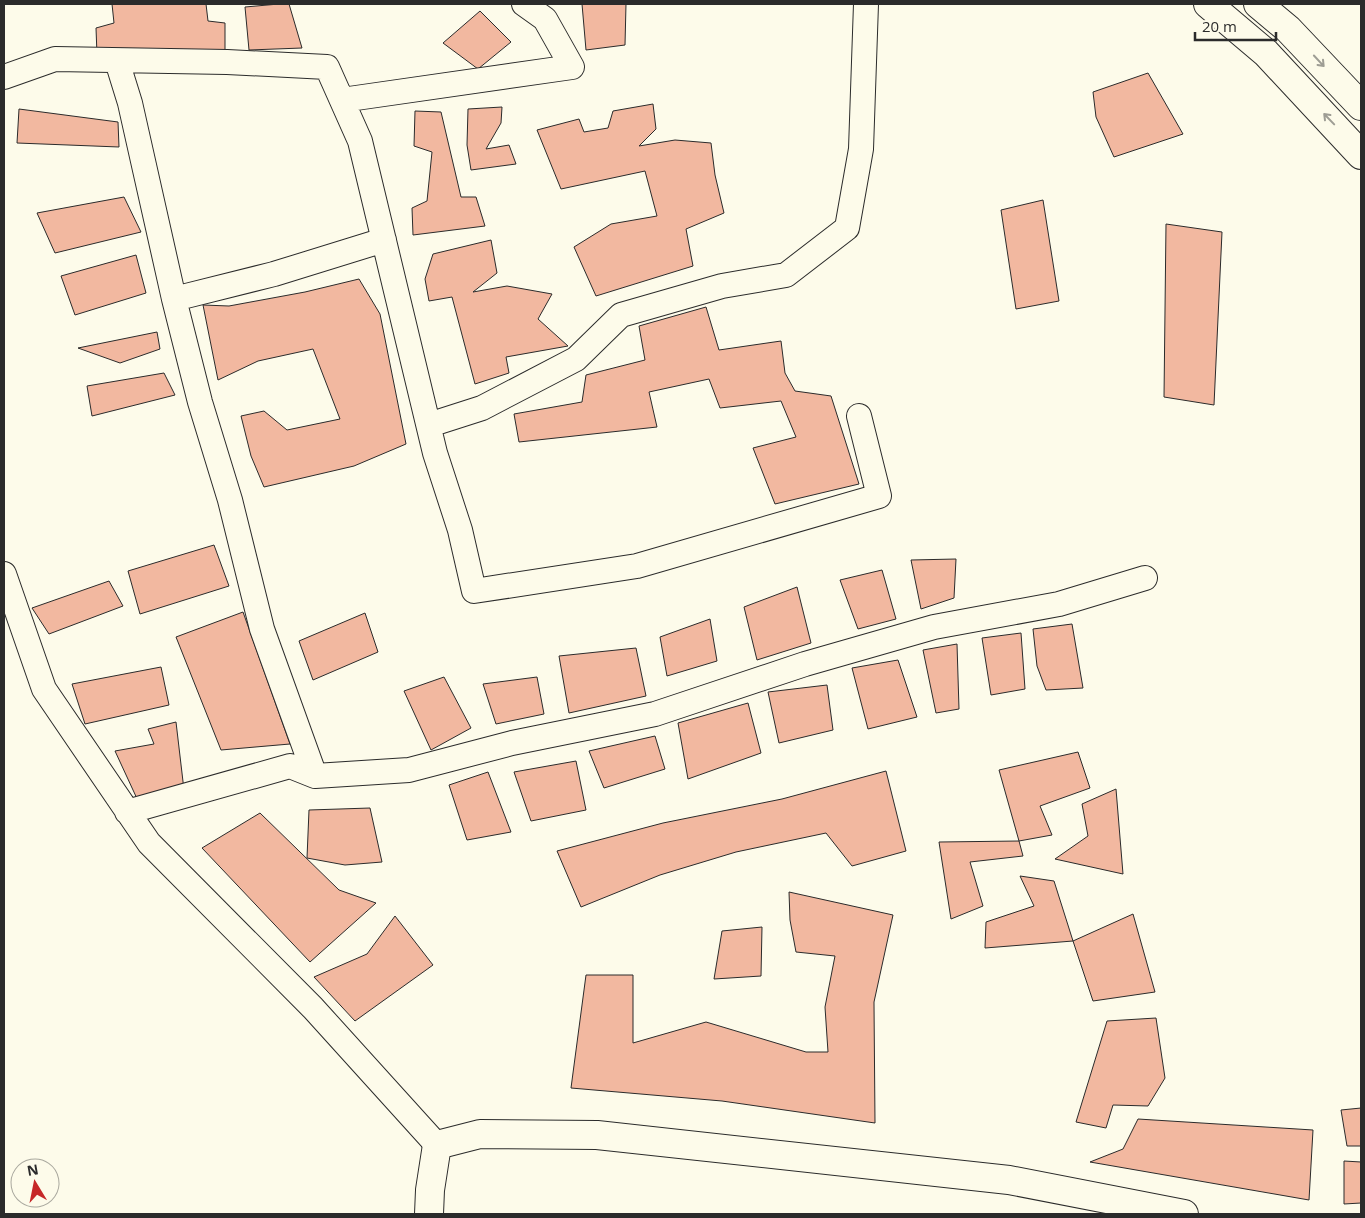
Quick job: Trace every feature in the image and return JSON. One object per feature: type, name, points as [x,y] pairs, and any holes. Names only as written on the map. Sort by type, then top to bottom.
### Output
[{"type":"main road","points":[[1208,4],[1266,53],[1361,155]]},
{"type":"main road","points":[[1258,4],[1288,29],[1361,106]]},
{"type":"main road","points":[[429,1214],[430,1190],[437,1145],[480,1134],[597,1135],[1009,1180],[1184,1214]]},
{"type":"street","points":[[342,100],[572,67],[545,19],[524,4]]},
{"type":"street","points":[[429,425],[482,408],[576,359],[621,315],[722,286],[786,275],[847,228],[861,149],[866,4]]},
{"type":"street","points":[[4,77],[56,58],[117,61],[227,62],[327,67],[360,141],[435,453],[460,530],[474,591],[637,566],[879,496],[859,416]]},
{"type":"street","points":[[117,61],[130,102],[174,299],[200,402],[230,500],[262,629],[315,776]]},
{"type":"street","points":[[174,299],[274,274],[384,240]]},
{"type":"street","points":[[4,574],[44,689],[149,843],[313,1008],[437,1145]]},
{"type":"street","points":[[127,812],[290,766],[315,776],[409,770],[512,743],[655,714],[805,664],[934,627],[1059,604],[1145,578]]},
{"type":"building","points":[[112,4],[206,4],[208,21],[225,23],[225,56],[97,55],[96,28],[114,23]]},
{"type":"building","points":[[289,4],[302,48],[249,50],[245,7]]},
{"type":"building","points":[[582,4],[626,4],[625,45],[586,50]]},
{"type":"building","points":[[480,11],[511,42],[478,69],[443,43]]},
{"type":"building","points":[[1148,73],[1183,134],[1114,157],[1096,117],[1093,92]]},
{"type":"building","points":[[653,104],[656,129],[639,146],[675,140],[711,143],[715,175],[724,213],[686,229],[693,266],[596,296],[574,247],[611,224],[657,216],[645,171],[561,189],[537,130],[579,119],[584,132],[608,128],[613,111]]},
{"type":"building","points":[[502,107],[501,123],[486,149],[509,145],[516,164],[471,170],[467,145],[468,109]]},
{"type":"building","points":[[19,109],[118,122],[119,147],[17,143]]},
{"type":"building","points":[[415,111],[441,112],[461,197],[476,197],[485,226],[413,235],[412,208],[427,201],[432,152],[414,146]]},
{"type":"building","points":[[124,197],[141,232],[55,253],[37,213]]},
{"type":"building","points":[[1043,200],[1059,301],[1016,309],[1001,210]]},
{"type":"building","points":[[1166,224],[1222,232],[1214,405],[1164,397]]},
{"type":"building","points":[[491,240],[497,273],[473,292],[507,286],[552,294],[538,319],[568,346],[506,357],[509,373],[475,384],[452,297],[429,301],[425,279],[433,254]]},
{"type":"building","points":[[136,255],[146,293],[75,315],[61,276]]},
{"type":"building","points":[[359,279],[380,314],[406,444],[354,466],[264,487],[251,456],[241,416],[264,411],[287,430],[340,419],[313,349],[258,361],[218,380],[203,305],[229,306],[305,292]]},
{"type":"building","points":[[706,307],[719,350],[781,341],[785,373],[795,391],[831,396],[859,484],[775,504],[753,448],[796,437],[781,401],[720,408],[709,379],[649,392],[657,427],[519,442],[514,414],[582,402],[586,375],[645,360],[639,326]]},
{"type":"building","points":[[157,332],[160,349],[120,363],[78,348]]},
{"type":"building","points":[[164,373],[175,395],[92,416],[87,386]]},
{"type":"building","points":[[214,545],[229,586],[140,614],[128,571]]},
{"type":"building","points":[[956,559],[954,598],[921,609],[911,560]]},
{"type":"building","points":[[882,570],[896,619],[858,629],[840,580]]},
{"type":"building","points":[[109,581],[123,606],[49,634],[32,608]]},
{"type":"building","points":[[797,587],[811,643],[757,660],[744,607]]},
{"type":"building","points":[[243,612],[290,744],[221,750],[176,637]]},
{"type":"building","points":[[365,613],[378,652],[313,680],[299,641]]},
{"type":"building","points":[[710,619],[717,661],[667,676],[660,637]]},
{"type":"building","points":[[1072,624],[1083,688],[1046,690],[1037,666],[1033,629]]},
{"type":"building","points":[[1021,633],[1025,689],[991,695],[982,638]]},
{"type":"building","points":[[957,644],[959,709],[936,713],[923,650]]},
{"type":"building","points":[[636,648],[646,696],[569,713],[559,656]]},
{"type":"building","points":[[898,660],[917,717],[868,729],[852,668]]},
{"type":"building","points":[[161,667],[169,705],[85,724],[72,684]]},
{"type":"building","points":[[444,677],[471,728],[431,750],[404,691]]},
{"type":"building","points":[[537,677],[544,714],[496,724],[483,684]]},
{"type":"building","points":[[827,685],[833,730],[779,743],[768,692]]},
{"type":"building","points":[[748,703],[761,753],[688,779],[678,723]]},
{"type":"building","points":[[176,722],[184,790],[139,803],[115,751],[154,744],[148,729]]},
{"type":"building","points":[[655,736],[665,769],[604,788],[589,751]]},
{"type":"building","points":[[1078,752],[1090,788],[1040,806],[1052,835],[1019,841],[999,770]]},
{"type":"building","points":[[576,761],[586,810],[531,821],[514,772]]},
{"type":"building","points":[[886,771],[906,851],[852,866],[826,833],[736,852],[660,875],[581,907],[557,851],[663,823],[782,799]]},
{"type":"building","points":[[488,772],[511,832],[467,840],[449,785]]},
{"type":"building","points":[[1116,789],[1123,874],[1055,859],[1088,836],[1082,804]]},
{"type":"building","points":[[370,808],[382,862],[345,865],[307,858],[309,810]]},
{"type":"building","points":[[260,813],[339,890],[376,903],[310,962],[202,848]]},
{"type":"building","points":[[1019,841],[1023,856],[970,862],[983,906],[951,919],[939,842]]},
{"type":"building","points":[[1020,876],[1054,881],[1073,941],[985,948],[986,922],[1034,906]]},
{"type":"building","points":[[789,892],[893,915],[874,1002],[875,1123],[722,1101],[571,1088],[586,975],[633,975],[633,1043],[706,1022],[806,1052],[828,1052],[825,1007],[835,956],[796,952],[790,920]]},
{"type":"building","points":[[1133,914],[1155,992],[1093,1001],[1073,941]]},
{"type":"building","points":[[395,916],[433,965],[355,1021],[314,977],[367,954]]},
{"type":"building","points":[[762,927],[761,976],[714,979],[722,931]]},
{"type":"building","points":[[1156,1018],[1165,1078],[1148,1106],[1113,1105],[1106,1128],[1076,1122],[1107,1021]]},
{"type":"building","points":[[1361,1108],[1361,1146],[1347,1146],[1341,1110]]},
{"type":"building","points":[[1138,1119],[1313,1130],[1309,1200],[1090,1162],[1123,1149]]},
{"type":"building","points":[[1344,1161],[1361,1162],[1361,1203],[1344,1204]]}]
